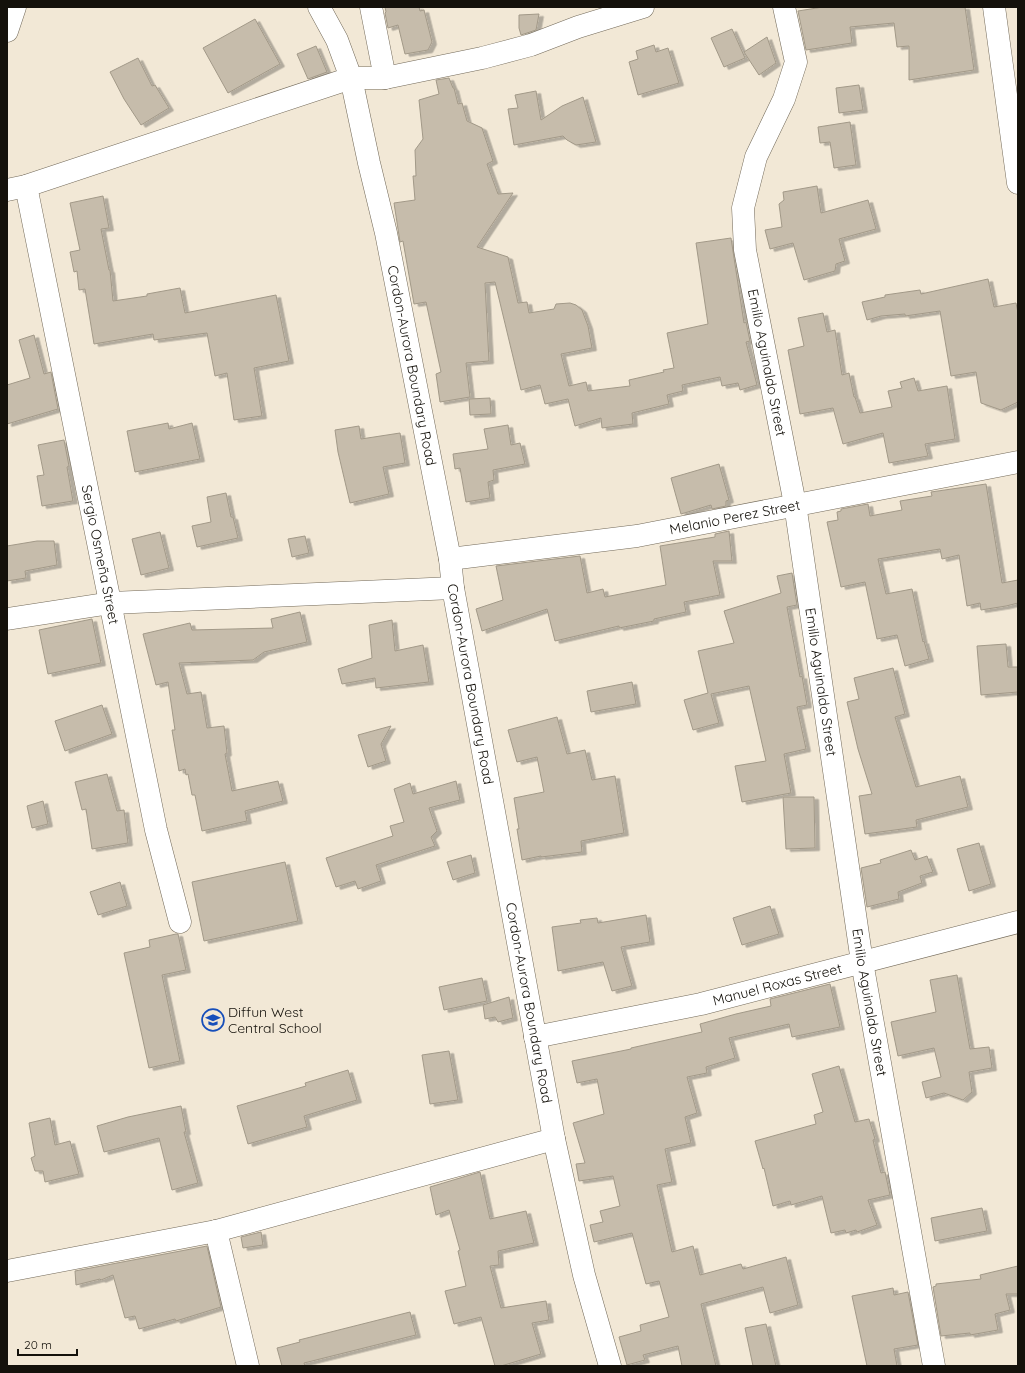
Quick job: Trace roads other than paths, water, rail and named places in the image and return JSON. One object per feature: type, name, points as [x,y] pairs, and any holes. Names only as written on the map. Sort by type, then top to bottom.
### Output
[{"type":"street","points":[[7,31],[15,7]]},
{"type":"street","name":"Cordon-Aurora Boundary Road","points":[[319,7],[337,40],[351,78],[386,233],[450,559],[453,588],[554,1138],[584,1275],[610,1366]]},
{"type":"street","points":[[371,7],[385,78]]},
{"type":"street","points":[[16,188],[351,78],[385,78],[482,58],[531,45],[578,27],[643,7]]},
{"type":"street","name":"Emilio Aguinaldo Street","points":[[784,7],[796,62],[784,99],[756,157],[743,208],[745,250],[795,504],[862,962],[934,1366]]},
{"type":"street","points":[[994,7],[1018,183]]},
{"type":"street","name":"Sergio Osmeña Street","points":[[16,188],[111,603],[156,830],[180,922]]},
{"type":"street","name":"Melanio Perez Street","points":[[450,559],[637,536],[795,504],[1018,462]]},
{"type":"street","points":[[7,619],[111,603],[453,588]]},
{"type":"street","name":"Manuel Roxas Street","points":[[535,1037],[701,1004],[1018,922]]},
{"type":"street","points":[[7,1271],[216,1231],[554,1138]]},
{"type":"street","points":[[216,1231],[248,1366]]},
{"type":"place","name":"Diffun West Central School","points":[[213,1020]]}]
